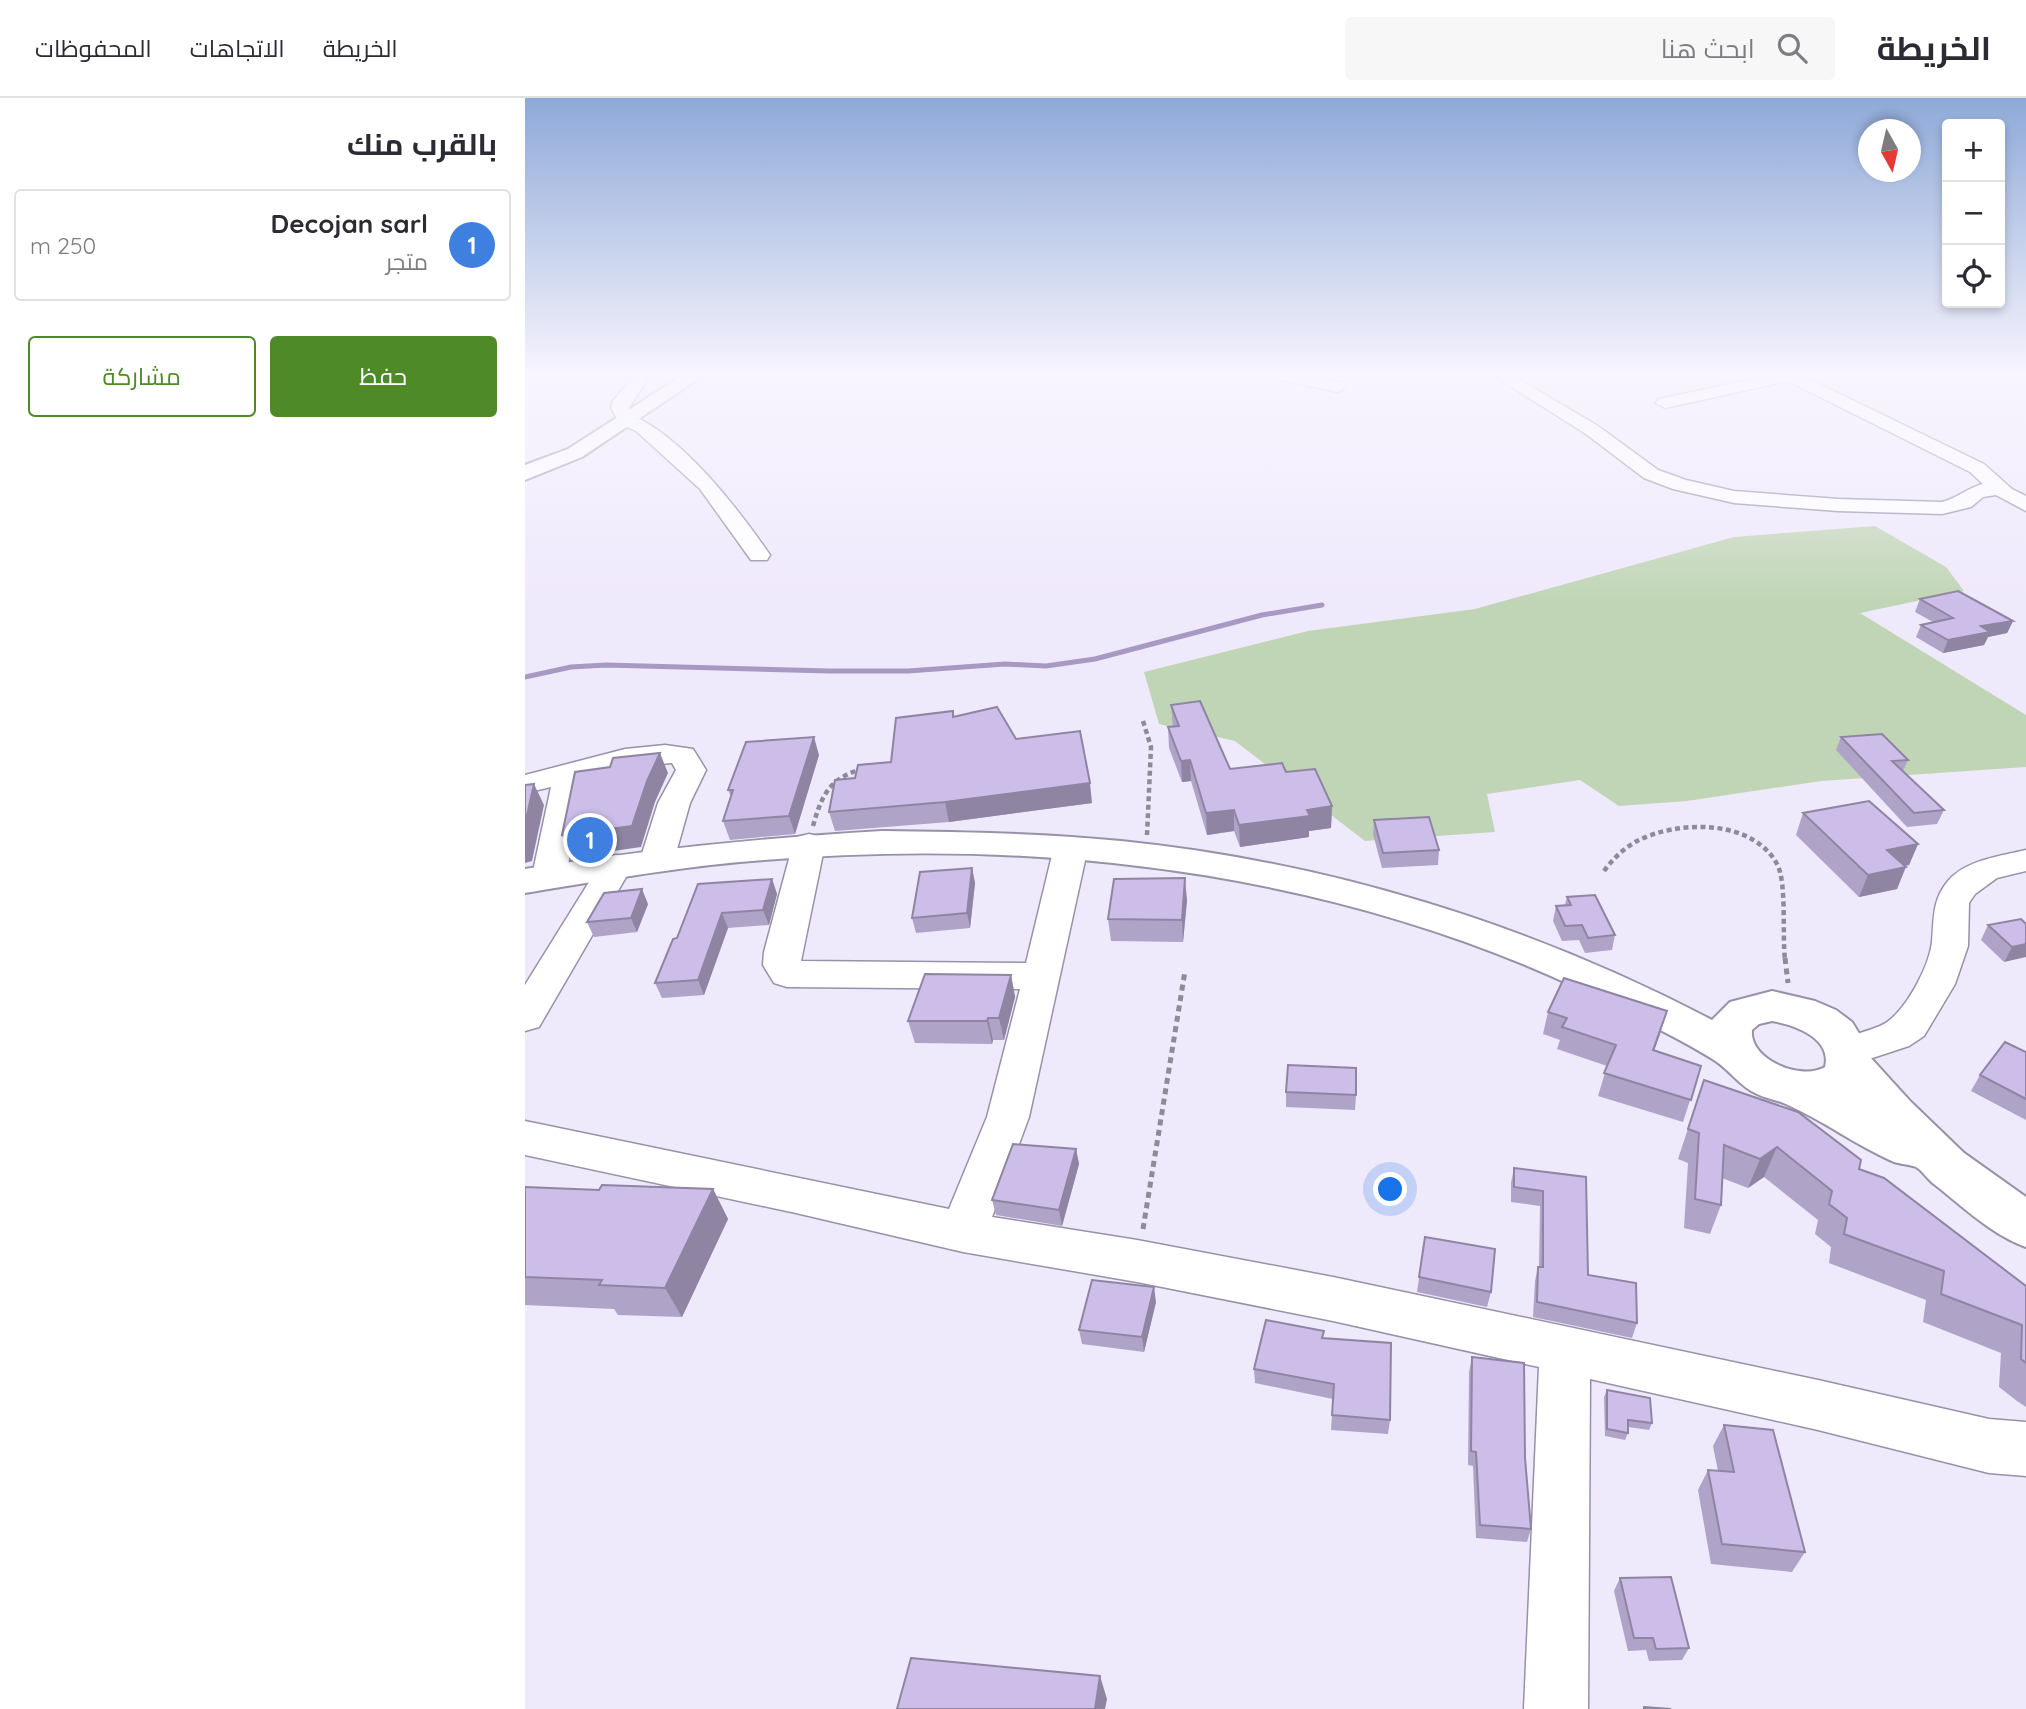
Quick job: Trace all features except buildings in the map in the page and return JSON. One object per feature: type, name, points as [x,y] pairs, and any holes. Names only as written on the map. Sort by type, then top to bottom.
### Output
[{"type":"main road","points":[[525,473],[576,452]]},
{"type":"main road","points":[[537,879],[615,865],[809,844],[1010,843],[1143,853],[1248,869],[1355,894],[1472,930],[1615,988],[1737,1032]]},
{"type":"main road","points":[[1829,1037],[1845,1077],[1833,1085],[1817,1090],[1798,1089],[1777,1085],[1743,1064],[1737,1032],[1754,1008],[1829,1037],[1894,1115],[1947,1167],[2026,1225]]},
{"type":"main road","points":[[1798,1089],[1947,1167]]},
{"type":"street","points":[[670,452],[707,485],[759,555]]},
{"type":"street","points":[[1622,452],[1656,477],[1723,496],[1838,505],[1942,508],[1964,503],[1967,497],[1976,491],[2000,489]]},
{"type":"street","points":[[1945,452],[1977,468],[2000,489],[2023,504]]},
{"type":"street","points":[[525,784],[626,759],[656,754],[682,755],[691,770],[674,803],[657,860]]},
{"type":"street","points":[[537,879],[569,774]]},
{"type":"street","points":[[809,844],[782,952],[782,965],[787,974],[1043,976]]},
{"type":"street","points":[[963,1232],[1007,1116],[1043,976],[1071,847]]},
{"type":"street","points":[[1829,1037],[1895,1036],[1910,1026],[1936,984],[1949,946],[1952,903],[1961,887],[1985,871],[2026,860]]},
{"type":"street","points":[[525,1017],[615,865]]},
{"type":"street","points":[[525,1138],[796,1194],[963,1232],[1137,1261],[1565,1349],[1989,1446],[2026,1449]]},
{"type":"street","points":[[1556,1709],[1565,1349]]},
{"type":"path","points":[[1143,721],[1151,747],[1149,827],[1143,853]]},
{"type":"path","points":[[809,844],[819,805],[830,783],[840,776],[869,769]]},
{"type":"path","points":[[1604,872],[1609,860],[1621,848],[1681,828],[1721,828],[1754,841],[1776,860],[1782,875],[1782,926],[1829,1037]]},
{"type":"path","points":[[1137,1261],[1185,971]]},
{"type":"green space","points":[[1875,526],[1946,567],[1964,591],[1860,613],[2026,715],[2026,767],[1821,781],[1687,801],[1619,806],[1580,780],[1487,794],[1495,832],[1365,841],[1235,741],[1159,724],[1144,672],[1308,631],[1475,609],[1734,537]]},
{"type":"waterway","points":[[525,677],[571,667],[606,665],[829,671],[908,671],[1005,664],[1046,666],[1095,659],[1262,615],[1322,605]]},
{"type":"place","name":"Decojan sarl","points":[[590,840]]}]
